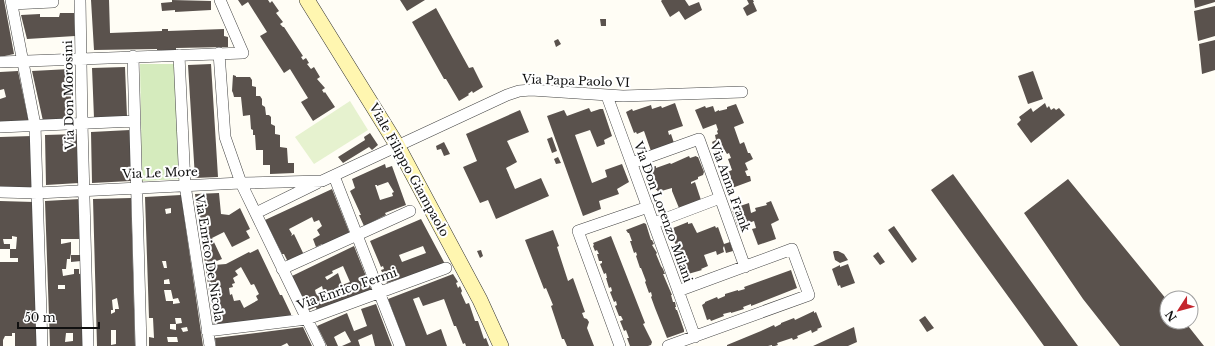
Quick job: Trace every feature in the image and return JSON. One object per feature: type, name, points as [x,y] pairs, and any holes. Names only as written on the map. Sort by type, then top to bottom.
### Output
[{"type":"street","name":"Via Don Morosini","points":[[80,0],[88,346]]},
{"type":"street","points":[[0,62],[243,53],[220,0]]},
{"type":"street","name":"Viale Filippo Giampaolo","points":[[307,0],[397,145],[483,307],[501,346]]},
{"type":"street","points":[[42,346],[35,126],[11,2],[53,2]]},
{"type":"street","points":[[219,53],[225,137],[241,183],[320,346]]},
{"type":"street","name":"Via Enrico De Nicola","points":[[179,55],[184,186],[210,346]]},
{"type":"street","points":[[133,56],[141,346]]},
{"type":"street","name":"Via Papa Paolo VI","points":[[397,145],[519,91],[531,90],[607,96],[742,92]]},
{"type":"street","name":"Via Don Lorenzo Milani","points":[[607,96],[695,337]]},
{"type":"street","points":[[0,127],[135,121]]},
{"type":"street","name":"Via Anna Frank","points":[[632,163],[699,138],[745,266]]},
{"type":"street","name":"Via Le More","points":[[256,213],[397,145]]},
{"type":"street","points":[[334,176],[400,346]]},
{"type":"street","name":"Via Le More","points":[[0,192],[37,192],[322,181]]},
{"type":"street","points":[[654,222],[720,198]]},
{"type":"street","points":[[620,346],[578,231],[648,206]]},
{"type":"street","points":[[282,269],[356,234],[410,211]]},
{"type":"street","points":[[668,346],[809,295],[792,249],[678,291]]},
{"type":"street","name":"Via Enrico Fermi","points":[[208,331],[307,319],[446,268]]},
{"type":"green space","points":[[140,64],[174,64],[180,179],[142,181]]},
{"type":"green space","points":[[350,101],[368,130],[314,164],[295,137]]},
{"type":"building","points":[[0,0],[4,0],[14,54],[0,57]]},
{"type":"building","points":[[91,0],[109,0],[110,33],[162,31],[162,29],[168,29],[168,31],[224,29],[224,36],[228,37],[228,47],[176,48],[176,50],[94,50]]},
{"type":"building","points":[[172,0],[211,1],[211,10],[175,12],[175,10],[162,11],[161,3],[172,2]]},
{"type":"building","points":[[238,0],[268,0],[270,3],[272,1],[279,11],[276,13],[283,22],[280,24],[284,27],[303,56],[301,57],[303,60],[306,58],[309,63],[307,64],[311,69],[314,67],[320,77],[317,79],[325,88],[322,90],[335,107],[313,121],[301,102],[308,98],[290,69],[284,73],[260,36],[267,32],[248,2],[242,6]]},
{"type":"building","points":[[400,0],[425,0],[407,11]]},
{"type":"building","points":[[685,0],[689,6],[699,2],[702,10],[685,20],[679,11],[670,17],[661,1]]},
{"type":"building","points":[[747,0],[753,0],[757,11],[747,16],[743,8],[749,4]]},
{"type":"building","points":[[1194,0],[1215,0],[1215,2],[1195,8]]},
{"type":"building","points":[[1215,6],[1215,36],[1198,41],[1194,11]]},
{"type":"building","points":[[436,8],[469,68],[473,67],[483,87],[473,93],[472,91],[468,94],[469,95],[459,101],[446,79],[444,79],[412,22]]},
{"type":"building","points":[[60,13],[74,13],[75,36],[27,39],[21,15],[40,14],[40,17],[59,17]]},
{"type":"building","points":[[600,19],[606,19],[606,26],[601,26]]},
{"type":"building","points":[[558,39],[561,44],[556,47],[554,41]]},
{"type":"building","points":[[1215,40],[1215,70],[1202,74],[1199,44]]},
{"type":"building","points":[[211,64],[218,177],[195,178],[188,65]]},
{"type":"building","points":[[125,67],[127,117],[94,118],[92,68]]},
{"type":"building","points":[[70,69],[72,119],[43,121],[32,71]]},
{"type":"building","points":[[18,71],[29,123],[0,123],[0,99],[6,97],[4,89],[0,90],[0,72]]},
{"type":"building","points":[[1033,71],[1043,99],[1028,104],[1018,76]]},
{"type":"building","points":[[233,75],[236,77],[250,77],[252,80],[252,86],[256,87],[256,96],[260,96],[262,99],[262,105],[265,107],[266,115],[271,117],[271,124],[275,126],[275,134],[280,135],[280,147],[287,148],[288,163],[294,163],[294,173],[270,174],[270,165],[263,165],[263,150],[256,150],[255,135],[253,135],[253,130],[251,129],[250,115],[243,116],[241,97],[234,97],[232,91]]},
{"type":"building","points":[[675,103],[683,126],[668,131],[669,135],[671,134],[675,146],[652,154],[644,131],[637,134],[636,132],[634,133],[626,112],[632,109],[633,111],[651,105],[652,109],[661,106],[662,108]]},
{"type":"building","points":[[1045,103],[1047,108],[1049,106],[1051,110],[1054,108],[1056,110],[1059,108],[1065,115],[1031,143],[1017,124],[1021,120],[1019,117],[1031,108],[1033,112]]},
{"type":"building","points":[[736,104],[744,123],[734,127],[740,144],[744,142],[748,153],[750,153],[753,159],[745,163],[748,170],[745,171],[747,176],[750,176],[751,181],[732,188],[730,182],[728,183],[725,173],[732,170],[728,159],[731,158],[729,153],[727,154],[724,149],[716,152],[712,142],[716,140],[715,135],[718,134],[716,124],[703,129],[695,110],[705,106],[706,108],[713,106],[715,112],[727,109],[727,107]]},
{"type":"building","points":[[589,108],[591,112],[603,109],[612,136],[604,140],[605,144],[597,147],[590,130],[575,135],[592,183],[607,177],[605,170],[622,164],[629,182],[617,189],[619,194],[599,201],[601,209],[583,216],[547,116],[564,110],[567,116]]},
{"type":"building","points":[[520,110],[529,132],[507,141],[517,162],[506,168],[515,189],[541,178],[549,196],[496,219],[488,200],[480,203],[463,167],[477,161],[466,134]]},
{"type":"building","points":[[130,130],[131,181],[92,183],[91,132]]},
{"type":"building","points":[[370,133],[378,145],[372,150],[369,147],[343,163],[338,157],[365,140],[364,137]]},
{"type":"building","points":[[78,134],[79,183],[46,185],[45,135]]},
{"type":"building","points":[[32,136],[35,190],[0,189],[0,137]]},
{"type":"building","points":[[552,137],[557,151],[552,153],[547,139]]},
{"type":"building","points":[[444,142],[450,154],[444,156],[441,149],[437,150],[436,146]]},
{"type":"building","points":[[689,156],[690,158],[696,156],[698,157],[704,172],[703,175],[698,177],[698,179],[691,182],[691,184],[695,182],[701,200],[679,208],[672,188],[658,192],[656,190],[649,168],[656,166],[656,168],[670,163],[671,164]]},
{"type":"building","points":[[558,157],[561,163],[556,164],[554,159]]},
{"type":"building","points":[[385,164],[386,168],[392,166],[406,205],[385,213],[386,215],[364,226],[359,215],[361,215],[350,191],[355,188],[352,179]],"holes":[[[388,182],[394,192],[392,193],[393,196],[380,200],[375,185],[377,186]]]},
{"type":"building","points":[[953,174],[1078,346],[1044,346],[931,190]]},
{"type":"building","points":[[1068,179],[1159,290],[1159,330],[1191,330],[1204,346],[1120,346],[1083,299],[1024,213]]},
{"type":"building","points":[[332,189],[350,234],[323,246],[322,244],[316,247],[313,239],[320,235],[317,230],[322,226],[319,220],[314,222],[312,217],[289,229],[292,234],[291,236],[294,234],[304,255],[288,262],[284,254],[282,254],[265,220]]},
{"type":"building","points":[[219,193],[221,214],[229,215],[240,208],[250,229],[246,231],[250,238],[232,247],[224,232],[212,238],[222,259],[214,262],[214,265],[226,264],[258,249],[280,295],[282,295],[291,316],[214,326],[195,194]],"holes":[[[241,267],[251,285],[254,284],[259,294],[256,296],[258,300],[244,308],[240,300],[234,301],[232,294],[230,295],[229,288],[233,287],[232,284],[235,283],[233,278],[238,275],[235,271]]]},
{"type":"building","points":[[181,195],[203,346],[149,346],[149,337],[154,338],[153,318],[149,318],[145,197]],"holes":[[[171,208],[171,213],[166,214],[165,209]],[[162,261],[166,261],[167,268],[164,268]],[[169,279],[170,284],[164,284],[164,280]],[[164,290],[171,290],[173,299],[178,298],[180,303],[173,304],[173,301],[166,301]],[[175,318],[181,318],[182,323],[176,324]],[[170,324],[176,324],[176,330],[170,329]],[[187,327],[188,331],[183,332],[181,328]],[[167,337],[177,337],[178,342],[168,342]]]},
{"type":"building","points":[[131,198],[135,346],[97,346],[93,199]],"holes":[[[117,298],[119,309],[115,309],[115,312],[111,314],[111,310],[113,310],[112,300]],[[111,330],[116,330],[116,344],[111,345]]]},
{"type":"building","points":[[80,199],[81,239],[61,239],[61,244],[71,242],[70,259],[67,259],[66,269],[62,269],[63,276],[74,274],[74,269],[79,269],[79,274],[83,273],[84,346],[50,346],[45,201]],"holes":[[[58,285],[65,285],[65,289],[58,289]],[[66,333],[73,333],[73,341],[65,342]]]},
{"type":"building","points":[[0,201],[34,202],[38,346],[15,346],[15,333],[12,333],[12,336],[5,336],[3,346],[0,346],[0,262],[18,262],[18,258],[10,258],[10,249],[0,249]],"holes":[[[12,236],[17,237],[16,249],[10,249],[10,244],[4,244],[3,239],[12,239]]]},
{"type":"building","points":[[771,201],[779,220],[771,224],[776,239],[758,245],[752,229],[756,228],[754,221],[738,227],[731,207],[737,207],[749,203],[751,213],[756,211],[755,208],[767,205],[766,203]]},
{"type":"building","points":[[421,219],[445,264],[387,283],[381,270],[384,269],[383,266],[381,267],[370,241]],"holes":[[[423,246],[426,253],[402,262],[399,255]]]},
{"type":"building","points":[[688,222],[688,224],[692,223],[697,233],[715,226],[716,228],[718,227],[724,244],[730,242],[733,251],[726,253],[724,246],[724,252],[717,255],[716,251],[704,255],[708,266],[701,269],[702,270],[688,274],[686,269],[685,270],[672,236],[674,235],[672,230],[674,230],[673,228]]},
{"type":"building","points":[[644,223],[646,224],[651,240],[654,244],[652,245],[657,253],[656,254],[665,274],[663,274],[672,295],[673,302],[675,302],[675,307],[684,330],[684,332],[667,338],[651,297],[651,292],[649,293],[645,282],[646,281],[640,268],[636,252],[634,253],[629,233],[626,230]]},
{"type":"building","points":[[894,226],[917,259],[912,263],[888,230]]},
{"type":"building","points":[[553,230],[559,246],[557,247],[568,281],[573,278],[585,312],[582,313],[584,318],[589,322],[587,328],[594,346],[567,346],[564,339],[562,339],[551,306],[553,305],[546,288],[544,289],[525,240]]},
{"type":"building","points":[[611,236],[645,323],[643,324],[652,342],[651,345],[630,346],[626,330],[624,331],[620,321],[623,320],[621,316],[619,316],[615,306],[617,305],[616,301],[614,302],[610,292],[612,291],[611,287],[609,288],[606,273],[604,274],[600,264],[602,261],[599,261],[597,254],[599,254],[597,250],[595,251],[593,246],[593,243]]},
{"type":"building","points":[[354,246],[372,291],[317,312],[316,307],[309,310],[292,276]],"holes":[[[343,266],[350,282],[342,285],[338,273],[327,280],[325,277],[333,273],[332,271]],[[322,286],[323,290],[316,294],[315,290]]]},
{"type":"building","points":[[481,250],[483,256],[480,258],[477,251]]},
{"type":"building","points":[[834,251],[844,254],[848,260],[840,263],[835,260]]},
{"type":"building","points":[[878,252],[885,262],[880,265],[873,256]]},
{"type":"building","points":[[71,255],[81,255],[81,261],[71,262]]},
{"type":"building","points":[[848,264],[855,283],[841,288],[840,285],[838,286],[832,269],[840,265],[840,267]]},
{"type":"building","points":[[791,270],[797,288],[751,306],[751,304],[743,307],[744,309],[723,314],[724,316],[711,321],[710,319],[707,320],[702,305],[705,302],[717,297],[718,299],[725,296],[725,294],[745,289],[744,287]]},
{"type":"building","points":[[453,274],[458,282],[456,283],[458,288],[460,286],[462,291],[461,293],[466,304],[469,303],[475,321],[478,321],[484,339],[486,338],[489,346],[466,346],[465,343],[463,344],[456,326],[454,326],[444,299],[423,306],[419,297],[413,299],[427,335],[441,329],[447,346],[406,346],[388,299]]},
{"type":"building","points":[[376,304],[392,346],[375,346],[372,334],[358,340],[360,346],[342,346],[351,342],[345,331],[334,337],[338,346],[327,346],[317,326],[347,313],[354,331],[367,326],[361,309]]},
{"type":"building","points":[[814,311],[814,313],[816,312],[822,327],[812,333],[811,330],[797,336],[798,338],[793,340],[792,338],[777,343],[778,345],[775,346],[727,346],[774,325],[775,327],[794,318],[795,320]]},
{"type":"building","points":[[925,316],[934,328],[927,332],[919,320]]},
{"type":"building","points":[[303,327],[312,346],[289,346],[287,343],[281,346],[216,346],[215,338]]},
{"type":"building","points":[[854,327],[857,342],[848,346],[813,346]]}]
